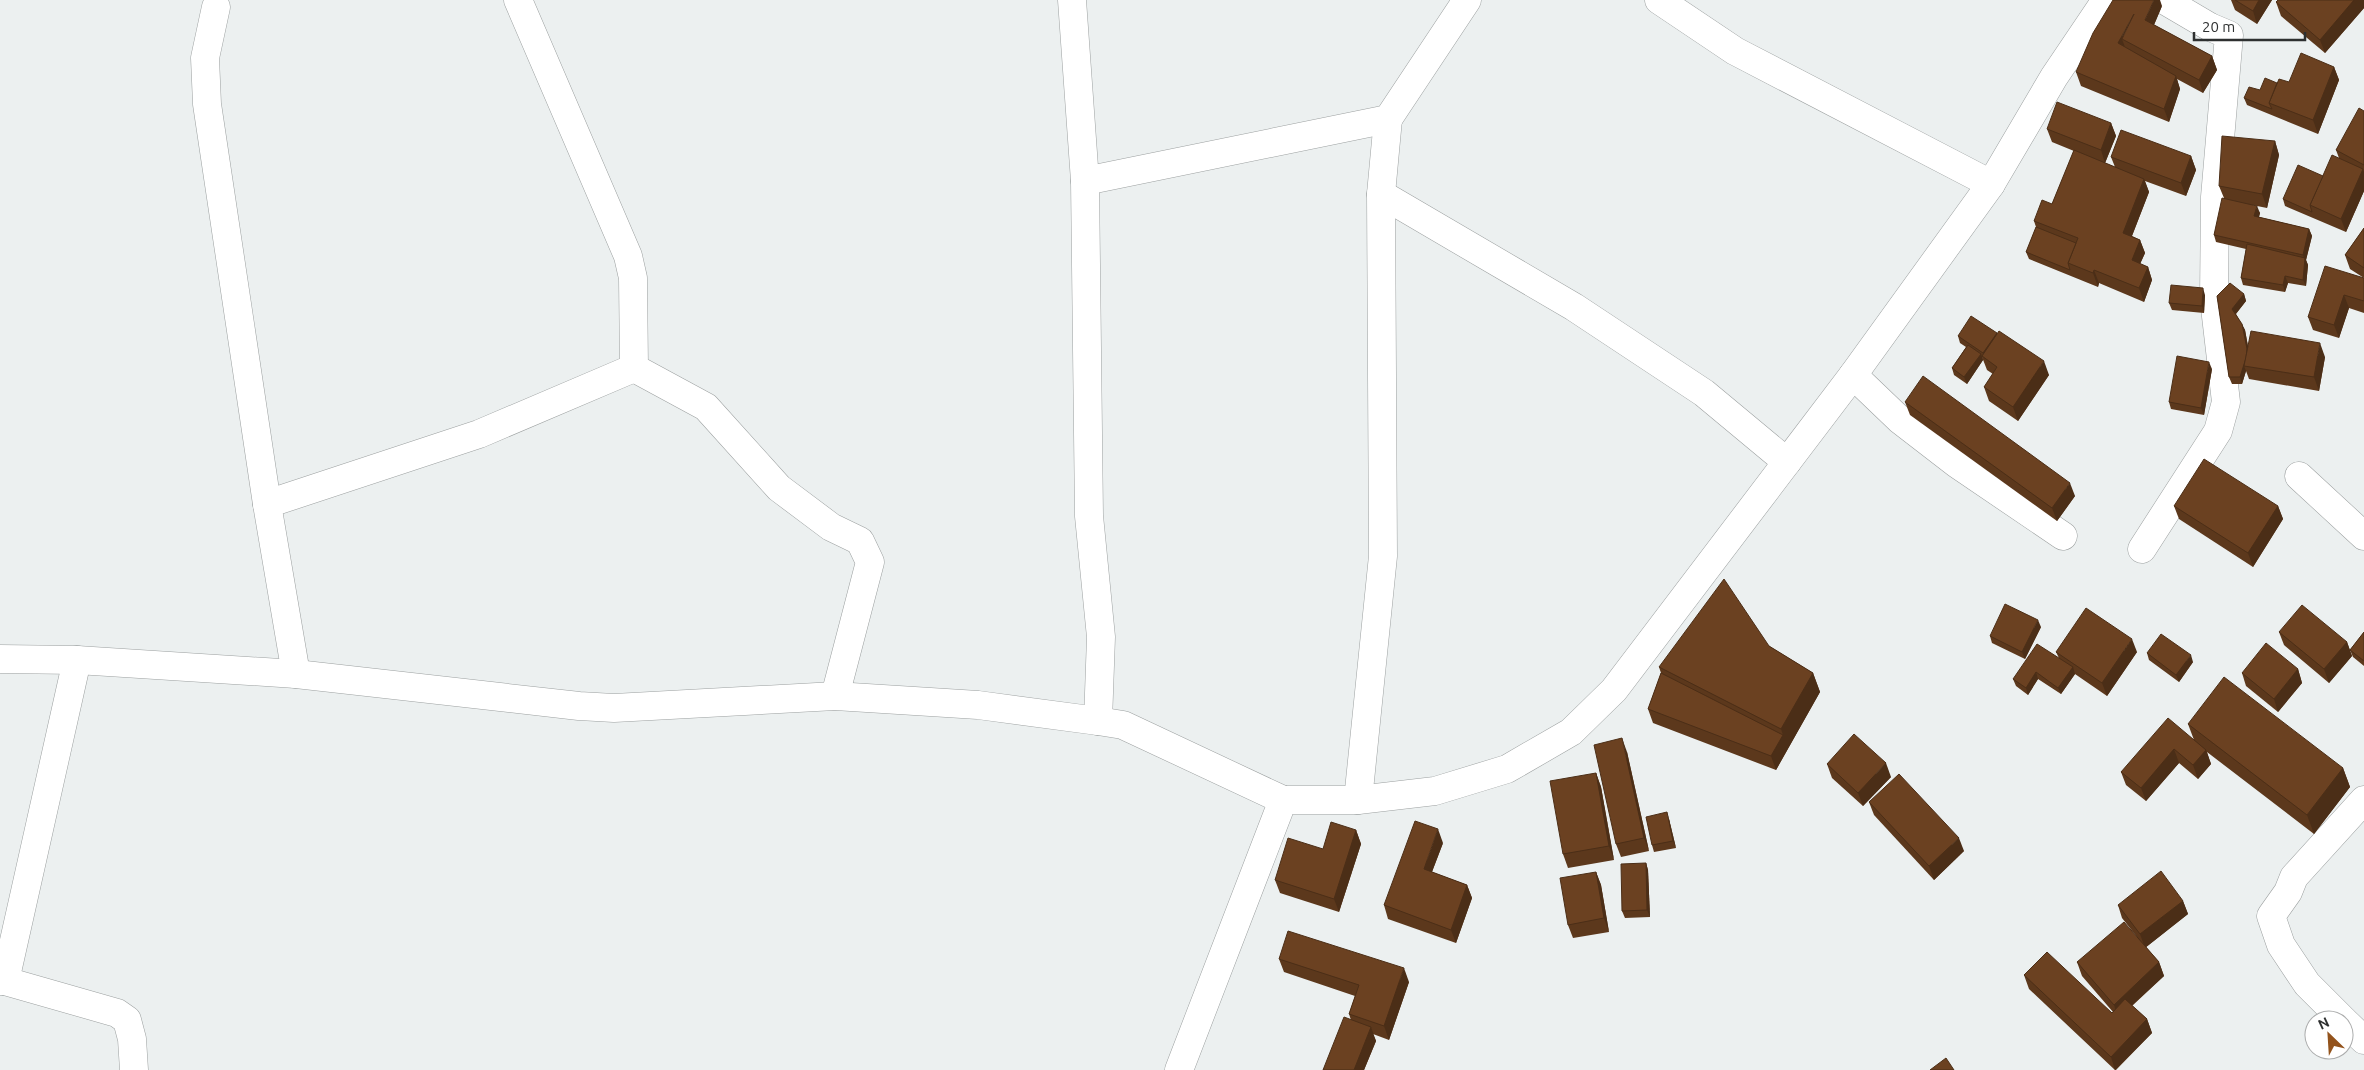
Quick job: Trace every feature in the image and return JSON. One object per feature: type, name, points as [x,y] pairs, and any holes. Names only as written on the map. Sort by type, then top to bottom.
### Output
[{"type":"street","points":[[518,0],[628,256],[633,278],[634,368]]},
{"type":"street","points":[[1072,0],[1085,181],[1089,516],[1101,638],[1098,721]]},
{"type":"street","points":[[1358,800],[1384,556],[1381,194],[1388,119],[1467,0]]},
{"type":"street","points":[[1659,0],[1735,51],[1991,184]]},
{"type":"street","points":[[0,659],[77,660],[296,674],[579,706],[614,708],[835,696],[978,705],[1123,725],[1283,800],[1358,800],[1435,791],[1507,769],[1571,732],[1614,690],[1852,375],[1991,184],[2054,77],[2106,0]]},
{"type":"street","points":[[2142,549],[2218,432],[2226,402],[2214,299],[2215,197],[2228,35],[2210,27],[2164,0]]},
{"type":"street","points":[[216,8],[205,58],[206,104],[267,504],[296,674]]},
{"type":"street","points":[[1085,181],[1388,119]]},
{"type":"street","points":[[1381,194],[1566,302],[1704,393],[1787,462]]},
{"type":"street","points":[[267,504],[479,434],[634,368]]},
{"type":"street","points":[[634,368],[706,407],[779,488],[831,528],[860,541],[870,562],[835,696]]},
{"type":"street","points":[[1852,375],[1900,420],[1957,464],[2063,536]]},
{"type":"street","points":[[2299,476],[2364,536]]},
{"type":"street","points":[[77,660],[3,981],[117,1013],[126,1020],[132,1039],[134,1070]]},
{"type":"street","points":[[1178,1070],[1283,800]]},
{"type":"street","points":[[2334,1010],[2307,984],[2281,945],[2271,916],[2288,892],[2294,877],[2364,800]]},
{"type":"street","points":[[2354,1030],[2364,1040]]},
{"type":"building","points":[[2113,0],[2154,0],[2145,20],[2212,56],[2199,80],[2122,39],[2134,14],[2118,43],[2176,76],[2164,109],[2076,72],[2093,33]]},
{"type":"building","points":[[2235,0],[2259,0],[2253,11]]},
{"type":"building","points":[[2278,0],[2354,0],[2320,40],[2276,2]]},
{"type":"building","points":[[2301,53],[2334,67],[2313,120],[2269,103],[2279,79],[2289,82]]},
{"type":"building","points":[[2265,78],[2277,83],[2269,103],[2272,109],[2244,98],[2249,87],[2260,90]]},
{"type":"building","points":[[2057,102],[2111,123],[2101,150],[2047,129]]},
{"type":"building","points":[[2359,108],[2364,111],[2364,165],[2336,150]]},
{"type":"building","points":[[2121,130],[2191,156],[2181,183],[2111,157]]},
{"type":"building","points":[[2222,136],[2275,141],[2262,194],[2219,186]]},
{"type":"building","points":[[2074,150],[2144,179],[2123,233],[2140,240],[2132,260],[2148,267],[2139,288],[2094,270],[2093,273],[2068,263],[2078,238],[2034,221],[2042,200],[2052,204]]},
{"type":"building","points":[[2332,155],[2363,169],[2341,219],[2310,205]]},
{"type":"building","points":[[2298,165],[2323,176],[2310,205],[2312,212],[2283,199]]},
{"type":"building","points":[[2222,198],[2257,206],[2254,216],[2309,229],[2303,255],[2214,235]]},
{"type":"building","points":[[2036,227],[2076,243],[2068,263],[2070,270],[2026,252]]},
{"type":"building","points":[[2364,228],[2364,268],[2345,255]]},
{"type":"building","points":[[2247,244],[2305,258],[2303,280],[2285,276],[2283,285],[2241,278]]},
{"type":"building","points":[[2325,266],[2364,278],[2364,301],[2344,295],[2334,325],[2308,317]]},
{"type":"building","points":[[2230,283],[2244,294],[2232,309],[2242,324],[2247,349],[2240,377],[2229,377],[2217,296]]},
{"type":"building","points":[[2171,285],[2203,288],[2202,306],[2169,303]]},
{"type":"building","points":[[1971,316],[1997,333],[1983,353],[1958,336]]},
{"type":"building","points":[[1999,331],[2044,361],[2013,407],[1984,387],[1997,367],[1982,356]]},
{"type":"building","points":[[2251,331],[2320,343],[2314,377],[2244,366]]},
{"type":"building","points":[[1968,345],[1981,354],[1964,377],[1952,368]]},
{"type":"building","points":[[2177,356],[2209,362],[2201,408],[2169,402]]},
{"type":"building","points":[[1923,376],[2070,483],[2052,508],[1905,402]]},
{"type":"building","points":[[2204,459],[2278,506],[2248,553],[2174,506]]},
{"type":"building","points":[[1724,579],[1769,646],[1813,673],[1781,729],[1659,667]]},
{"type":"building","points":[[2005,604],[2038,620],[2022,652],[1990,636]]},
{"type":"building","points":[[2302,605],[2347,642],[2324,669],[2279,632]]},
{"type":"building","points":[[2086,608],[2132,639],[2102,683],[2056,652]]},
{"type":"building","points":[[2364,632],[2364,661],[2350,650]]},
{"type":"building","points":[[2161,634],[2191,655],[2176,675],[2147,653]]},
{"type":"building","points":[[2266,643],[2298,669],[2274,699],[2242,673]]},
{"type":"building","points":[[2037,644],[2073,667],[2058,688],[2036,672],[2026,688],[2013,679]]},
{"type":"building","points":[[1661,673],[1783,735],[1771,756],[1648,709]]},
{"type":"building","points":[[2224,677],[2343,768],[2307,815],[2188,724]]},
{"type":"building","points":[[2168,718],[2206,750],[2193,765],[2174,749],[2141,788],[2121,772]]},
{"type":"building","points":[[1854,734],[1886,763],[1858,793],[1827,764]]},
{"type":"building","points":[[1622,738],[1644,838],[1616,844],[1594,745]]},
{"type":"building","points":[[1596,773],[1609,846],[1563,854],[1550,781]]},
{"type":"building","points":[[1899,774],[1959,838],[1929,866],[1869,802]]},
{"type":"building","points":[[1667,812],[1673,841],[1652,845],[1646,817]]},
{"type":"building","points":[[1415,821],[1438,829],[1424,869],[1467,885],[1451,930],[1384,905]]},
{"type":"building","points":[[1331,822],[1356,830],[1334,899],[1275,880],[1288,838],[1323,849]]},
{"type":"building","points":[[1646,863],[1647,910],[1622,911],[1621,864]]},
{"type":"building","points":[[2161,871],[2183,901],[2140,934],[2118,905]]},
{"type":"building","points":[[1596,872],[1604,918],[1568,925],[1560,878]]},
{"type":"building","points":[[2124,922],[2159,962],[2114,1005],[2077,962]]},
{"type":"building","points":[[1288,931],[1404,968],[1384,1026],[1349,1014],[1359,985],[1279,959]]},
{"type":"building","points":[[2047,952],[2112,1013],[2125,999],[2147,1019],[2111,1057],[2024,975]]},
{"type":"building","points":[[1344,1017],[1371,1027],[1354,1070],[1323,1070]]},
{"type":"building","points":[[1946,1058],[1954,1070],[1930,1070]]}]
